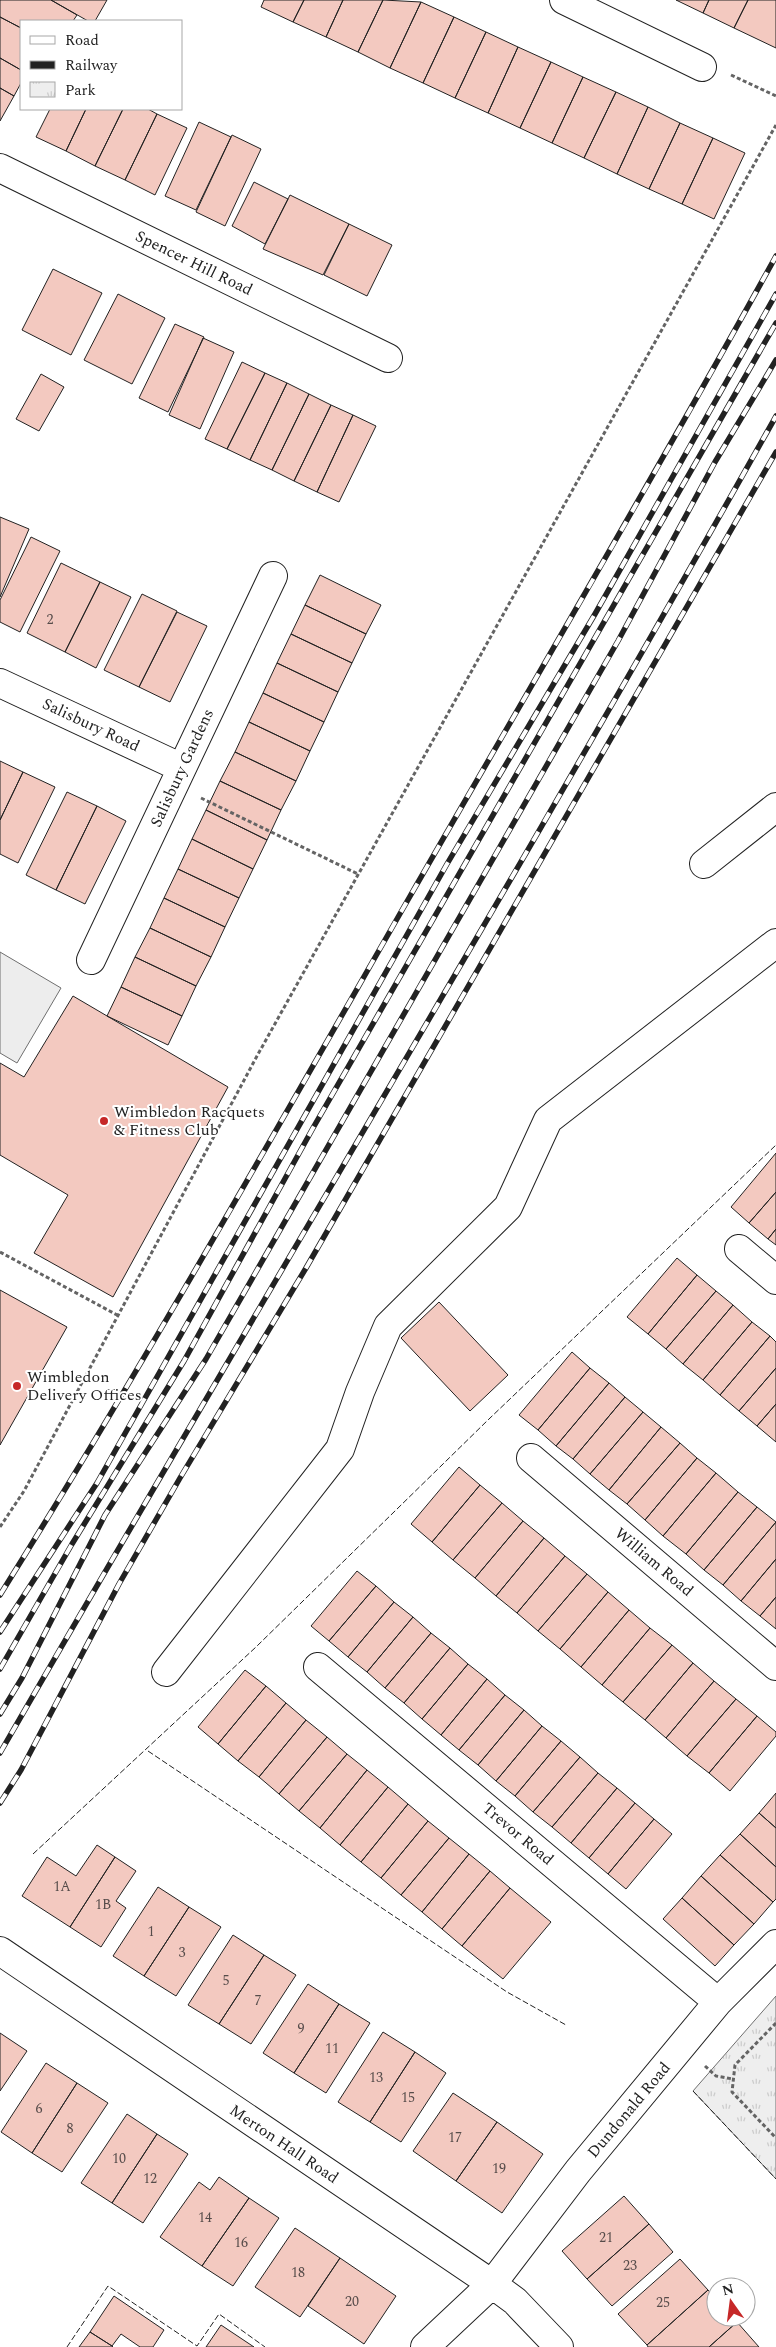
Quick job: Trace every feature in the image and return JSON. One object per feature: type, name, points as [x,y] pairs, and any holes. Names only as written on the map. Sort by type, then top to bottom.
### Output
[{"type":"street","points":[[564,0],[702,67]]},
{"type":"street","name":"Spencer Hill Road","points":[[0,168],[388,358]]},
{"type":"street","name":"Salisbury Gardens","points":[[91,960],[273,576]]},
{"type":"street","name":"Salisbury Road","points":[[0,683],[178,776]]},
{"type":"street","points":[[704,864],[776,806]]},
{"type":"street","points":[[166,1672],[340,1450],[360,1392],[388,1326],[508,1207],[548,1120],[776,943]]},
{"type":"street","points":[[739,1248],[776,1280]]},
{"type":"street","name":"William Road","points":[[531,1458],[776,1666]]},
{"type":"street","name":"Trevor Road","points":[[318,1667],[718,2002]]},
{"type":"street","name":"Dundonald Road","points":[[425,2347],[492,2284],[578,2171],[718,2002],[776,1944]]},
{"type":"street","name":"Merton Hall Road","points":[[0,1951],[516,2301],[559,2347]]},
{"type":"path","points":[[702,67],[730,74],[776,96]]},
{"type":"path","points":[[0,1526],[24,1491],[257,1056],[776,126]]},
{"type":"path","points":[[178,776],[358,874]]},
{"type":"path","points":[[0,1252],[118,1316]]},
{"type":"path","points":[[776,2023],[735,2065],[732,2092],[776,2138]]},
{"type":"green space","points":[[776,1996],[776,2179],[693,2091]]},
{"type":"shaded area","points":[[0,952],[61,988],[17,1063],[0,1053]]},
{"type":"building","points":[[0,0],[51,0],[77,15],[74,20],[20,20],[20,27],[0,17]]},
{"type":"building","points":[[51,0],[107,0],[96,20],[86,20]]},
{"type":"building","points":[[264,0],[304,0],[293,22],[261,7]]},
{"type":"building","points":[[304,0],[343,0],[326,37],[293,22]]},
{"type":"building","points":[[343,0],[383,0],[358,52],[326,37]]},
{"type":"building","points":[[383,0],[421,2],[390,68],[358,52]]},
{"type":"building","points":[[676,0],[709,0],[703,13]]},
{"type":"building","points":[[709,0],[748,0],[734,28],[703,13]]},
{"type":"building","points":[[748,0],[776,0],[776,48],[734,28]]},
{"type":"building","points":[[421,2],[454,17],[423,83],[390,68]]},
{"type":"building","points":[[0,17],[20,27],[20,69],[0,58]]},
{"type":"building","points":[[454,17],[486,32],[455,98],[423,83]]},
{"type":"building","points":[[486,32],[518,47],[488,113],[455,98]]},
{"type":"building","points":[[518,47],[551,62],[520,128],[488,113]]},
{"type":"building","points":[[0,58],[20,69],[20,85],[14,96],[0,88]]},
{"type":"building","points":[[551,62],[583,77],[552,143],[520,128]]},
{"type":"building","points":[[583,77],[616,92],[584,158],[552,143]]},
{"type":"building","points":[[0,88],[14,96],[0,121]]},
{"type":"building","points":[[616,92],[648,107],[617,174],[584,158]]},
{"type":"building","points":[[648,107],[680,123],[649,189],[617,174]]},
{"type":"building","points":[[50,110],[86,110],[66,151],[36,137]]},
{"type":"building","points":[[86,110],[123,110],[95,166],[66,151]]},
{"type":"building","points":[[123,110],[150,110],[157,114],[125,180],[95,166]]},
{"type":"building","points":[[157,114],[187,128],[155,195],[125,180]]},
{"type":"building","points":[[199,122],[231,137],[196,210],[165,196]]},
{"type":"building","points":[[680,123],[713,138],[682,204],[649,189]]},
{"type":"building","points":[[232,135],[261,149],[225,226],[196,212]]},
{"type":"building","points":[[713,138],[745,153],[714,219],[682,204]]},
{"type":"building","points":[[254,182],[288,199],[265,244],[232,226]]},
{"type":"building","points":[[290,195],[349,224],[323,275],[263,249]]},
{"type":"building","points":[[349,224],[392,245],[367,296],[324,275]]},
{"type":"building","points":[[53,269],[102,293],[71,355],[22,330]]},
{"type":"building","points":[[118,294],[165,318],[132,384],[84,360]]},
{"type":"building","points":[[175,324],[204,337],[168,412],[139,398]]},
{"type":"building","points":[[203,338],[234,352],[200,429],[169,415]]},
{"type":"building","points":[[242,362],[265,373],[227,449],[205,439]]},
{"type":"building","points":[[265,373],[287,383],[250,460],[227,449]]},
{"type":"building","points":[[41,374],[64,387],[39,431],[16,419]]},
{"type":"building","points":[[287,383],[309,394],[272,470],[250,460]]},
{"type":"building","points":[[309,394],[331,405],[294,481],[272,470]]},
{"type":"building","points":[[331,405],[353,415],[317,492],[294,481]]},
{"type":"building","points":[[353,415],[376,426],[339,502],[317,492]]},
{"type":"building","points":[[0,517],[29,529],[0,597]]},
{"type":"building","points":[[31,537],[60,551],[20,632],[0,622],[0,600]]},
{"type":"building","points":[[61,563],[100,582],[65,652],[27,633]]},
{"type":"building","points":[[320,575],[381,605],[366,634],[305,605]]},
{"type":"building","points":[[100,582],[131,597],[96,668],[65,652]]},
{"type":"building","points":[[142,594],[177,611],[139,687],[104,670]]},
{"type":"building","points":[[305,605],[366,634],[352,663],[291,634]]},
{"type":"building","points":[[177,612],[207,626],[170,702],[139,687]]},
{"type":"building","points":[[291,634],[352,663],[338,692],[277,663]]},
{"type":"building","points":[[277,663],[338,692],[324,722],[263,693]]},
{"type":"building","points":[[263,693],[324,722],[310,751],[249,722]]},
{"type":"building","points":[[249,722],[310,751],[296,781],[235,752]]},
{"type":"building","points":[[235,752],[296,781],[281,810],[220,781]]},
{"type":"building","points":[[0,761],[23,772],[0,820]]},
{"type":"building","points":[[23,772],[55,787],[18,863],[0,854],[0,820]]},
{"type":"building","points":[[220,781],[281,810],[267,840],[206,810]]},
{"type":"building","points":[[67,792],[97,806],[56,890],[26,875]]},
{"type":"building","points":[[97,806],[126,821],[85,904],[56,890]]},
{"type":"building","points":[[206,810],[267,840],[253,869],[192,839]]},
{"type":"building","points":[[192,839],[253,869],[239,898],[178,869]]},
{"type":"building","points":[[178,869],[239,898],[225,927],[164,898]]},
{"type":"building","points":[[164,898],[225,927],[211,957],[150,928]]},
{"type":"building","points":[[150,928],[211,957],[196,986],[135,957]]},
{"type":"building","points":[[135,957],[196,986],[182,1016],[121,987]]},
{"type":"building","points":[[121,987],[182,1016],[168,1045],[107,1016]]},
{"type":"building","name":"Wimbledon Racquets & Fitness Club","points":[[73,996],[228,1087],[113,1297],[34,1253],[68,1195],[0,1155],[0,1063],[24,1077]]},
{"type":"building","points":[[776,1153],[776,1192],[749,1223],[731,1207]]},
{"type":"building","points":[[776,1192],[776,1229],[768,1239],[749,1223]]},
{"type":"building","points":[[776,1229],[776,1245],[768,1239]]},
{"type":"building","points":[[677,1258],[697,1275],[648,1334],[627,1317]]},
{"type":"building","points":[[697,1275],[716,1291],[666,1349],[648,1334]]},
{"type":"building","name":"Wimbledon Delivery Offices","points":[[0,1290],[67,1327],[0,1445]]},
{"type":"building","points":[[716,1291],[733,1305],[683,1364],[666,1349]]},
{"type":"building","points":[[439,1302],[508,1375],[470,1411],[401,1338]]},
{"type":"building","points":[[733,1305],[752,1322],[703,1380],[683,1364]]},
{"type":"building","points":[[752,1322],[770,1336],[720,1395],[703,1380]]},
{"type":"building","points":[[770,1336],[776,1342],[776,1368],[739,1411],[720,1395]]},
{"type":"building","points":[[572,1352],[590,1368],[538,1430],[519,1415]]},
{"type":"building","points":[[590,1368],[609,1383],[556,1446],[538,1430]]},
{"type":"building","points":[[776,1368],[776,1404],[757,1426],[739,1411]]},
{"type":"building","points":[[609,1383],[625,1397],[573,1459],[556,1446]]},
{"type":"building","points":[[625,1397],[643,1412],[590,1474],[573,1459]]},
{"type":"building","points":[[776,1404],[776,1442],[757,1426]]},
{"type":"building","points":[[643,1412],[661,1427],[609,1490],[590,1474]]},
{"type":"building","points":[[661,1427],[680,1443],[627,1504],[609,1490]]},
{"type":"building","points":[[680,1443],[697,1458],[645,1520],[627,1504]]},
{"type":"building","points":[[697,1458],[716,1473],[663,1536],[645,1520]]},
{"type":"building","points":[[459,1467],[480,1485],[432,1542],[411,1524]]},
{"type":"building","points":[[716,1473],[738,1492],[686,1554],[663,1536]]},
{"type":"building","points":[[480,1485],[502,1503],[453,1560],[432,1542]]},
{"type":"building","points":[[738,1492],[757,1507],[704,1570],[686,1554]]},
{"type":"building","points":[[502,1503],[523,1521],[475,1578],[453,1560]]},
{"type":"building","points":[[757,1507],[776,1522],[723,1585],[704,1570]]},
{"type":"building","points":[[523,1521],[544,1538],[496,1596],[475,1578]]},
{"type":"building","points":[[776,1522],[776,1559],[741,1601],[723,1585]]},
{"type":"building","points":[[544,1538],[565,1556],[517,1613],[496,1596]]},
{"type":"building","points":[[565,1556],[587,1574],[538,1631],[517,1613]]},
{"type":"building","points":[[776,1559],[776,1597],[760,1616],[741,1601]]},
{"type":"building","points":[[357,1571],[376,1586],[329,1641],[311,1626]]},
{"type":"building","points":[[587,1574],[608,1592],[560,1649],[538,1631]]},
{"type":"building","points":[[376,1586],[394,1602],[348,1657],[329,1641]]},
{"type":"building","points":[[608,1592],[629,1610],[581,1667],[560,1649]]},
{"type":"building","points":[[776,1597],[776,1629],[760,1616]]},
{"type":"building","points":[[394,1602],[413,1617],[367,1672],[348,1657]]},
{"type":"building","points":[[629,1610],[650,1628],[602,1685],[581,1667]]},
{"type":"building","points":[[413,1617],[431,1633],[385,1688],[367,1672]]},
{"type":"building","points":[[650,1628],[672,1645],[623,1702],[602,1685]]},
{"type":"building","points":[[431,1633],[450,1648],[404,1703],[385,1688]]},
{"type":"building","points":[[672,1645],[693,1663],[645,1720],[623,1702]]},
{"type":"building","points":[[450,1648],[468,1664],[422,1719],[404,1703]]},
{"type":"building","points":[[693,1663],[714,1681],[666,1738],[645,1720]]},
{"type":"building","points":[[468,1664],[487,1679],[441,1735],[422,1719]]},
{"type":"building","points":[[245,1670],[266,1686],[218,1744],[198,1727]]},
{"type":"building","points":[[487,1679],[505,1695],[459,1750],[441,1735]]},
{"type":"building","points":[[714,1681],[736,1699],[687,1756],[666,1738]]},
{"type":"building","points":[[266,1686],[286,1703],[238,1761],[218,1744]]},
{"type":"building","points":[[505,1695],[524,1710],[478,1765],[459,1750]]},
{"type":"building","points":[[736,1699],[757,1716],[709,1773],[687,1756]]},
{"type":"building","points":[[286,1703],[306,1720],[259,1777],[238,1761]]},
{"type":"building","points":[[524,1710],[542,1726],[496,1781],[478,1765]]},
{"type":"building","points":[[757,1716],[776,1732],[776,1736],[730,1791],[709,1773]]},
{"type":"building","points":[[306,1720],[327,1737],[279,1794],[259,1777]]},
{"type":"building","points":[[542,1726],[561,1741],[515,1796],[496,1781]]},
{"type":"building","points":[[327,1737],[347,1754],[299,1811],[279,1794]]},
{"type":"building","points":[[561,1741],[580,1757],[533,1812],[515,1796]]},
{"type":"building","points":[[347,1754],[367,1770],[320,1828],[299,1811]]},
{"type":"building","points":[[580,1757],[598,1773],[552,1827],[533,1812]]},
{"type":"building","points":[[367,1770],[388,1787],[340,1845],[320,1828]]},
{"type":"building","points":[[598,1773],[617,1788],[571,1843],[552,1827]]},
{"type":"building","points":[[388,1787],[408,1804],[361,1862],[340,1845]]},
{"type":"building","points":[[617,1788],[635,1803],[589,1858],[571,1843]]},
{"type":"building","points":[[776,1793],[776,1828],[759,1813]]},
{"type":"building","points":[[635,1803],[654,1819],[608,1874],[589,1858]]},
{"type":"building","points":[[408,1804],[428,1821],[381,1878],[361,1862]]},
{"type":"building","points":[[759,1813],[776,1828],[776,1867],[740,1834]]},
{"type":"building","points":[[654,1819],[672,1834],[626,1889],[608,1874]]},
{"type":"building","points":[[428,1821],[449,1838],[401,1895],[381,1878]]},
{"type":"building","points":[[740,1834],[776,1867],[776,1899],[773,1902],[720,1855]]},
{"type":"building","points":[[449,1838],[469,1854],[422,1912],[401,1895]]},
{"type":"building","points":[[97,1845],[115,1857],[70,1927],[22,1896],[47,1857],[76,1876]]},
{"type":"building","points":[[469,1854],[490,1871],[442,1929],[422,1912]]},
{"type":"building","points":[[720,1855],[773,1902],[754,1924],[701,1876]]},
{"type":"building","points":[[115,1857],[136,1871],[116,1901],[126,1908],[101,1947],[70,1927]]},
{"type":"building","points":[[490,1871],[510,1888],[462,1946],[442,1929]]},
{"type":"building","points":[[701,1876],[754,1924],[734,1945],[682,1898]]},
{"type":"building","points":[[158,1887],[189,1907],[144,1976],[113,1956]]},
{"type":"building","points":[[510,1888],[551,1922],[503,1979],[462,1946]]},
{"type":"building","points":[[682,1898],[734,1945],[715,1966],[663,1919]]},
{"type":"building","points":[[189,1907],[221,1927],[176,1996],[144,1976]]},
{"type":"building","points":[[233,1935],[264,1955],[219,2024],[188,2005]]},
{"type":"building","points":[[264,1955],[296,1975],[251,2044],[219,2024]]},
{"type":"building","points":[[308,1984],[339,2004],[294,2073],[263,2053]]},
{"type":"building","points":[[339,2004],[370,2023],[326,2093],[294,2073]]},
{"type":"building","points":[[383,2032],[415,2052],[370,2122],[338,2102]]},
{"type":"building","points":[[0,2033],[27,2051],[0,2091]]},
{"type":"building","points":[[415,2052],[446,2073],[401,2142],[370,2122]]},
{"type":"building","points":[[46,2063],[77,2083],[32,2153],[1,2132]]},
{"type":"building","points":[[77,2083],[108,2103],[62,2172],[32,2153]]},
{"type":"building","points":[[453,2093],[497,2122],[456,2181],[413,2151]]},
{"type":"building","points":[[127,2114],[157,2134],[112,2203],[81,2183]]},
{"type":"building","points":[[497,2122],[543,2154],[502,2213],[456,2181]]},
{"type":"building","points":[[157,2134],[188,2154],[143,2223],[112,2203]]},
{"type":"building","points":[[219,2177],[249,2198],[202,2266],[160,2237],[199,2182],[210,2190]]},
{"type":"building","points":[[624,2196],[649,2224],[587,2279],[562,2251]]},
{"type":"building","points":[[249,2198],[279,2218],[233,2286],[202,2266]]},
{"type":"building","points":[[649,2224],[673,2252],[612,2306],[587,2279]]},
{"type":"building","points":[[295,2228],[340,2258],[300,2317],[255,2287]]},
{"type":"building","points":[[340,2258],[396,2296],[364,2344],[308,2306]]},
{"type":"building","points":[[680,2259],[706,2288],[706,2292],[647,2345],[618,2314]]},
{"type":"building","points":[[706,2292],[706,2327],[731,2327],[709,2347],[648,2347],[647,2345]]},
{"type":"building","points":[[114,2296],[164,2330],[153,2347],[140,2347],[121,2334],[112,2346],[90,2332]]},
{"type":"building","points":[[221,2325],[254,2347],[206,2347]]},
{"type":"building","points":[[731,2327],[741,2327],[759,2347],[709,2347]]},
{"type":"building","points":[[90,2332],[112,2346],[113,2347],[79,2347]]},
{"type":"railway","points":[[0,1595],[208,1248],[640,498],[776,256]]},
{"type":"railway","points":[[0,1632],[97,1483],[447,864],[595,614],[776,294]]},
{"type":"railway","points":[[0,1669],[72,1544],[184,1361],[313,1128],[776,323]]},
{"type":"railway","points":[[0,1714],[22,1678],[105,1515],[206,1359],[618,641],[715,462],[776,360]]},
{"type":"railway","points":[[0,1753],[585,752],[776,416]]},
{"type":"railway","points":[[0,1803],[21,1770],[119,1584],[306,1268],[776,452]]},
{"type":"fence","points":[[33,1854],[256,1647],[489,1419],[776,1145]]},
{"type":"fence","points":[[148,1751],[507,1992],[566,2025]]},
{"type":"fence","points":[[693,2091],[776,2179]]},
{"type":"fence","points":[[67,2347],[108,2286],[197,2346],[219,2314],[265,2347]]},
{"type":"place","name":"Wimbledon Racquets & Fitness Club","points":[[104,1121]]},
{"type":"place","name":"Wimbledon Delivery Offices","points":[[17,1386]]}]
